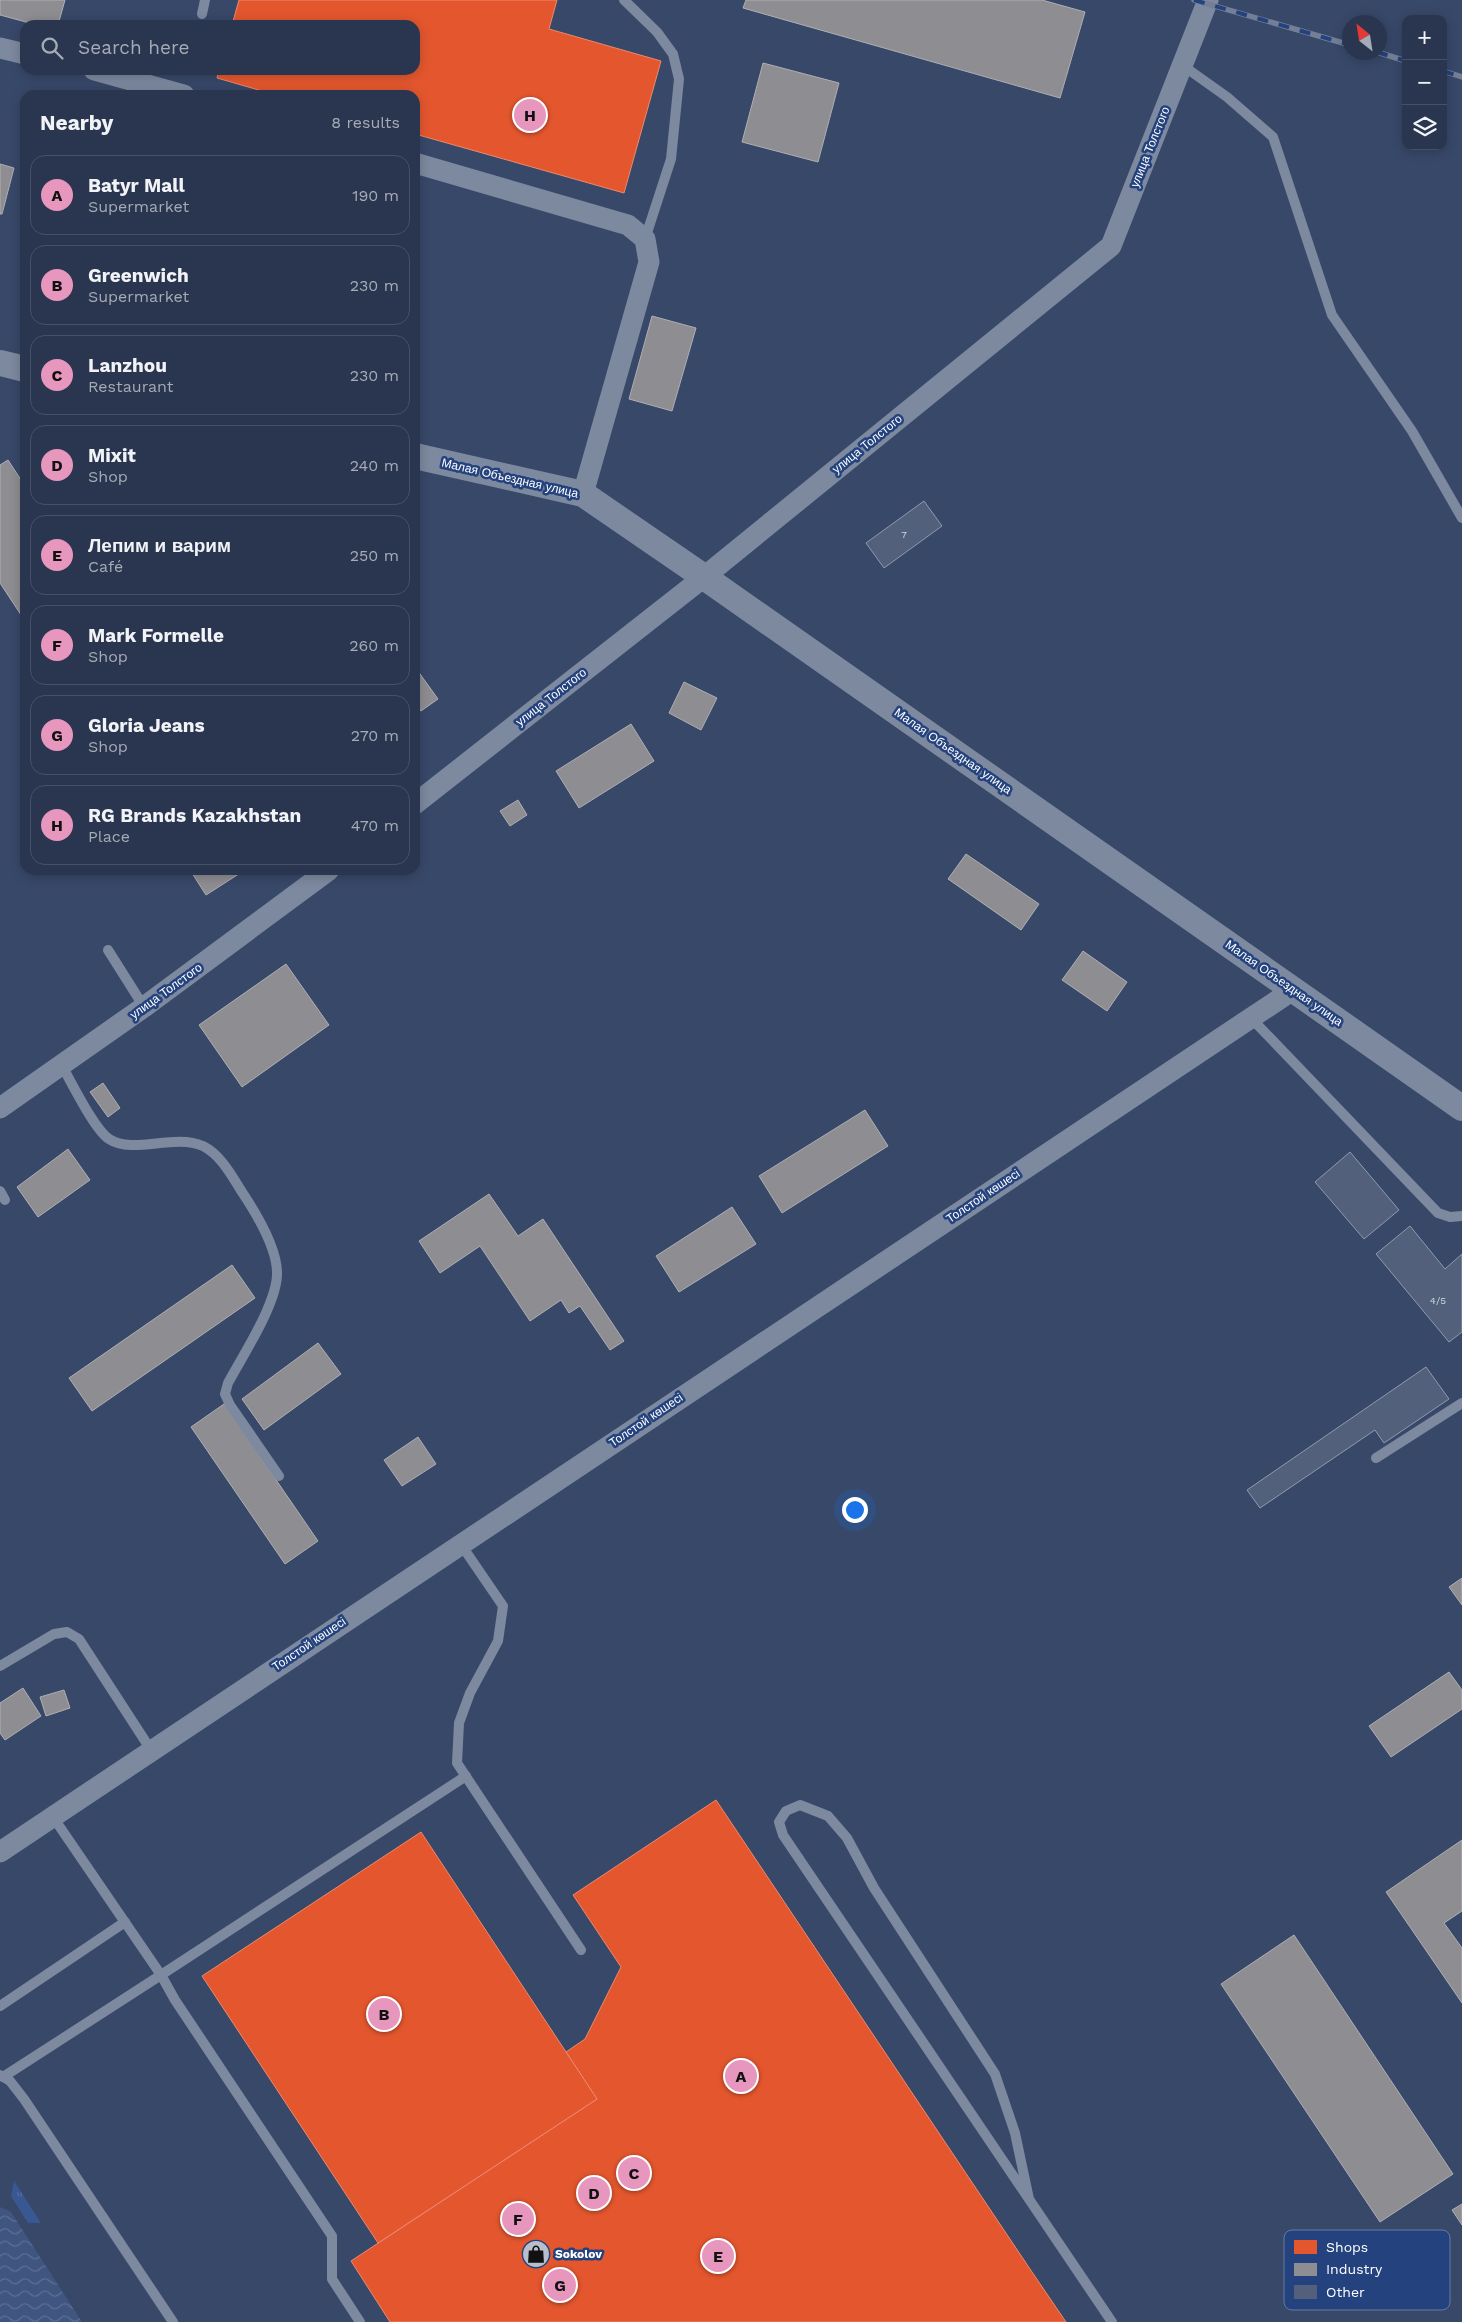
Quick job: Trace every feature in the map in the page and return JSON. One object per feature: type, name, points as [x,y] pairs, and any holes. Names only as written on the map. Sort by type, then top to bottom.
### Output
[{"type":"street","name":"улица Толстого","points":[[420,800],[704,577],[1111,246],[1208,0]]},
{"type":"street","points":[[0,48],[20,53]]},
{"type":"street","points":[[112,75],[166,90]]},
{"type":"street","points":[[420,164],[628,225],[645,239],[649,262],[582,494]]},
{"type":"street","points":[[0,363],[20,368]]},
{"type":"street","name":"Малая Объездная улица","points":[[420,457],[582,494],[704,577],[1462,1108]]},
{"type":"street","name":"улица Толстого","points":[[0,1108],[144,1007],[322,875]]},
{"type":"street","name":"Толстой көшесі","points":[[0,1852],[150,1750],[1293,990]]},
{"type":"lane","points":[[202,14],[205,0]]},
{"type":"lane","points":[[624,0],[657,32],[673,54],[679,79],[671,159],[645,239]]},
{"type":"lane","points":[[1182,65],[1227,97],[1273,137],[1332,315],[1412,431],[1462,518]]},
{"type":"lane","points":[[108,950],[144,1007]]},
{"type":"lane","points":[[1251,1018],[1438,1212],[1450,1217],[1462,1216]]},
{"type":"lane","points":[[62,1066],[94,1120],[109,1139],[126,1145],[180,1140],[203,1147],[224,1164],[249,1204],[273,1252],[277,1276],[271,1302],[228,1382],[226,1394],[230,1404],[279,1476]]},
{"type":"lane","points":[[1376,1458],[1462,1403]]},
{"type":"lane","points":[[460,1544],[502,1606],[498,1641],[470,1693],[459,1723],[457,1763],[581,1950]]},
{"type":"lane","points":[[0,1666],[54,1634],[67,1632],[79,1639],[150,1750]]},
{"type":"lane","points":[[173,2322],[24,2099],[10,2081],[1,2076],[161,1975],[466,1776]]},
{"type":"lane","points":[[1029,2199],[1015,2133],[996,2074],[874,1888],[847,1838],[828,1816],[822,1813],[800,1805],[786,1811],[779,1822],[783,1835],[1112,2322]]},
{"type":"lane","points":[[53,1817],[161,1975],[332,2236],[332,2279],[360,2322]]},
{"type":"lane","points":[[0,2006],[125,1922]]},
{"type":"green space","points":[[14,2181],[41,2223],[28,2223],[11,2196]]},
{"type":"water","points":[[0,2207],[11,2212],[82,2322],[0,2322]]},
{"type":"building: Shops","points":[[239,0],[557,0],[549,29],[661,61],[624,193],[420,135],[420,90],[259,90],[217,78],[218,75],[420,75],[420,20],[233,20]]},
{"type":"building: Shops","points":[[716,1800],[1066,2322],[390,2322],[351,2261],[597,2099],[566,2052],[585,2039],[621,1967],[573,1895]]},
{"type":"building: Shops","points":[[421,1832],[597,2099],[378,2243],[202,1976]]},
{"type":"building: Industry","points":[[0,0],[65,0],[59,20],[20,20],[0,15]]},
{"type":"building: Industry","points":[[746,0],[1042,0],[1085,12],[1060,98],[743,8]]},
{"type":"building: Industry","points":[[763,63],[839,83],[818,162],[742,142]]},
{"type":"building: Industry","points":[[0,164],[14,168],[2,214],[0,214]]},
{"type":"building: Industry","points":[[652,316],[696,328],[672,411],[629,399]]},
{"type":"building: Industry","points":[[8,460],[20,478],[20,613],[0,583],[0,465]]},
{"type":"building: Industry","points":[[420,674],[438,699],[421,711],[420,710]]},
{"type":"building: Industry","points":[[684,682],[717,698],[701,730],[669,713]]},
{"type":"building: Industry","points":[[631,724],[654,761],[579,808],[556,771]]},
{"type":"building: Industry","points":[[518,800],[527,815],[510,826],[500,811]]},
{"type":"building: Industry","points":[[966,854],[1039,904],[1021,930],[948,879]]},
{"type":"building: Industry","points":[[193,875],[237,875],[206,895]]},
{"type":"building: Industry","points":[[1083,951],[1127,982],[1107,1011],[1062,980]]},
{"type":"building: Industry","points":[[286,964],[329,1025],[242,1087],[199,1025]]},
{"type":"building: Industry","points":[[103,1083],[120,1108],[108,1117],[90,1092]]},
{"type":"building: Industry","points":[[865,1110],[888,1146],[782,1213],[759,1176]]},
{"type":"building: Industry","points":[[68,1149],[90,1180],[38,1217],[17,1187]]},
{"type":"building: Industry","points":[[489,1194],[518,1236],[543,1219],[624,1341],[610,1350],[580,1306],[569,1313],[561,1300],[530,1321],[480,1246],[440,1273],[419,1241]]},
{"type":"building: Industry","points":[[732,1207],[756,1244],[679,1292],[656,1256]]},
{"type":"building: Industry","points":[[232,1265],[255,1298],[92,1411],[69,1378]]},
{"type":"building: Industry","points":[[318,1343],[341,1374],[264,1430],[242,1399]]},
{"type":"building: Industry","points":[[224,1404],[318,1541],[285,1564],[191,1427]]},
{"type":"building: Industry","points":[[418,1437],[436,1464],[402,1486],[384,1460]]},
{"type":"building: Industry","points":[[1462,1578],[1462,1605],[1449,1587]]},
{"type":"building: Industry","points":[[1449,1672],[1462,1690],[1462,1709],[1391,1757],[1369,1726]]},
{"type":"building: Industry","points":[[23,1688],[41,1716],[5,1740],[0,1733],[0,1703]]},
{"type":"building: Industry","points":[[64,1690],[70,1708],[46,1716],[40,1697]]},
{"type":"building: Industry","points":[[1462,1840],[1462,1911],[1444,1923],[1462,1948],[1462,2003],[1386,1892]]},
{"type":"building: Industry","points":[[1294,1935],[1453,2174],[1380,2222],[1221,1984]]},
{"type":"building: Industry","points":[[1462,2204],[1462,2225],[1452,2210]]},
{"type":"building: Other","points":[[924,501],[942,526],[884,568],[866,543]]},
{"type":"building: Other","points":[[1350,1152],[1399,1210],[1364,1239],[1315,1182]]},
{"type":"building: Other","points":[[1410,1226],[1445,1269],[1462,1254],[1462,1332],[1449,1342],[1376,1254]]},
{"type":"building: Other","points":[[1426,1367],[1449,1399],[1384,1443],[1375,1430],[1260,1508],[1247,1490]]},
{"type":"railway","points":[[1194,0],[1342,43]]},
{"type":"railway","points":[[1387,55],[1403,60]]},
{"type":"railway","points":[[1447,72],[1462,77]]},
{"type":"place","name":"RG Brands Kazakhstan","points":[[530,115]]},
{"type":"place","name":"Greenwich","points":[[384,2014]]},
{"type":"place","name":"Batyr Mall","points":[[741,2076]]},
{"type":"place","name":"Lanzhou","points":[[634,2173]]},
{"type":"place","name":"Mixit","points":[[594,2193]]},
{"type":"place","name":"Mark Formelle","points":[[518,2219]]},
{"type":"place","name":"Sokolov","points":[[536,2254]]},
{"type":"place","name":"Лепим и варим","points":[[718,2256]]},
{"type":"place","name":"Gloria Jeans","points":[[560,2285]]}]
